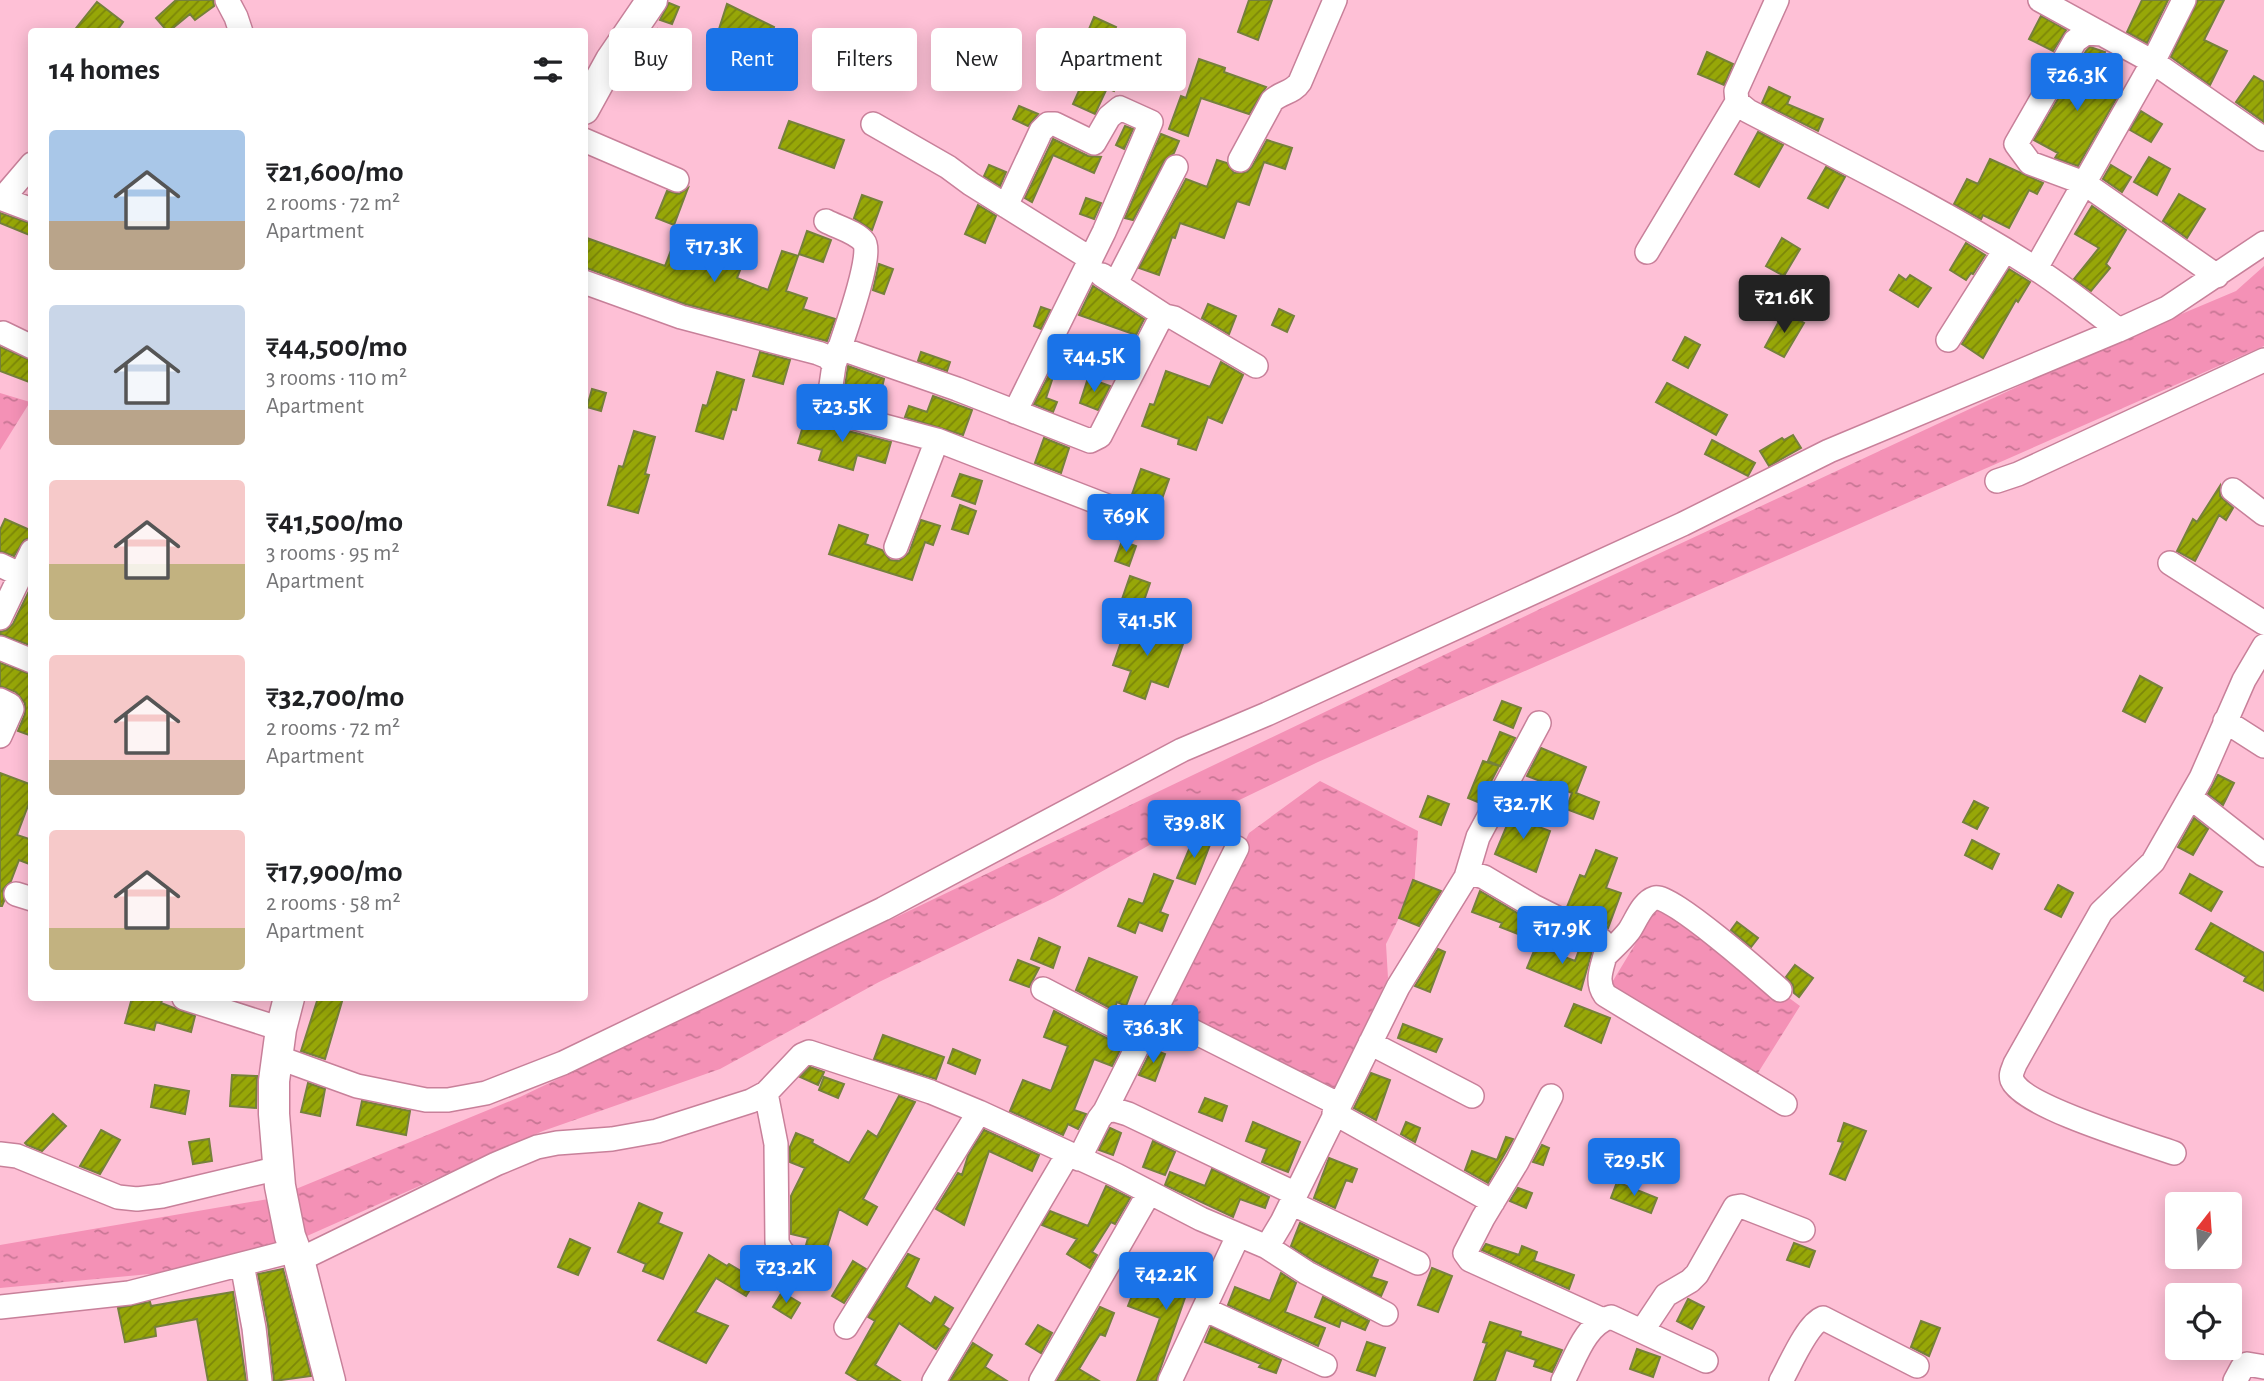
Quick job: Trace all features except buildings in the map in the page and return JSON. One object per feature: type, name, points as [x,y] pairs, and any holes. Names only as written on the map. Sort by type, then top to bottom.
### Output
[{"type":"street","points":[[588,102],[611,60],[652,0]]},
{"type":"street","points":[[1240,160],[1272,101],[1295,89],[1300,82],[1335,0]]},
{"type":"street","points":[[1647,251],[1737,102],[1736,90],[1777,0]]},
{"type":"street","points":[[2040,0],[2153,62],[2264,139]]},
{"type":"street","points":[[2036,268],[2153,62],[2184,0]]},
{"type":"street","points":[[2102,34],[2086,33],[2075,41],[2016,144],[2030,163],[2084,183],[2217,276]]},
{"type":"street","points":[[1737,102],[1748,111],[1943,212],[2036,268],[2119,330]]},
{"type":"street","points":[[1006,206],[1041,131],[1048,124],[1055,124],[1094,143],[1109,117],[1120,108],[1151,122],[1089,263],[1015,412]]},
{"type":"street","points":[[873,124],[948,167],[1165,316],[1174,318],[1256,366]]},
{"type":"street","points":[[588,142],[677,180]]},
{"type":"street","points":[[1116,283],[1176,167]]},
{"type":"street","points":[[28,169],[1,199],[28,209]]},
{"type":"street","points":[[826,221],[864,241],[867,249],[864,268],[837,356],[828,406],[832,412],[937,440],[1146,521]]},
{"type":"street","points":[[190,1001],[279,1043],[357,1086],[426,1100],[447,1100],[485,1093],[563,1063],[883,909],[1181,750],[1267,714],[1684,524],[1829,451],[2166,308],[2264,243]]},
{"type":"street","points":[[1948,340],[2005,250]]},
{"type":"street","points":[[588,283],[681,317],[828,357],[837,356],[1015,412],[1086,440],[1097,439],[1159,321],[1165,316]]},
{"type":"street","points":[[3,333],[28,344]]},
{"type":"street","points":[[1997,481],[2259,369]]},
{"type":"street","points":[[896,547],[937,440]]},
{"type":"street","points":[[2233,489],[2264,514]]},
{"type":"street","points":[[0,618],[28,559]]},
{"type":"street","points":[[2170,563],[2264,623]]},
{"type":"street","points":[[2174,1153],[2055,1111],[2021,1091],[2011,1075],[2084,939],[2111,901],[2153,862],[2201,778],[2244,680],[2264,646]]},
{"type":"street","points":[[0,648],[28,659]]},
{"type":"street","points":[[0,700],[12,709],[0,736]]},
{"type":"street","points":[[2225,721],[2264,746]]},
{"type":"street","points":[[1267,1247],[1414,957],[1466,877],[1478,837],[1539,723]]},
{"type":"street","points":[[2190,797],[2264,855]]},
{"type":"street","points":[[934,1381],[1073,1156],[1105,1111],[1237,848]]},
{"type":"street","points":[[1466,877],[1475,874],[1484,877],[1533,906],[1601,940],[1607,947],[1599,977],[1600,987],[1605,995],[1785,1104]]},
{"type":"street","points":[[1606,954],[1629,931],[1652,898],[1658,897],[1669,901],[1707,929],[1780,990]]},
{"type":"street","points":[[1043,989],[1141,1040]]},
{"type":"street","points":[[288,1001],[279,1043],[274,1114],[279,1177],[330,1381]]},
{"type":"street","points":[[1155,1012],[1336,1108],[1493,1202]]},
{"type":"street","points":[[1370,1043],[1472,1096]]},
{"type":"street","points":[[0,1307],[129,1293],[295,1249],[537,1147],[657,1131],[751,1101],[766,1093],[802,1055],[809,1052],[931,1092],[979,1112],[1116,1175],[1238,1236],[1267,1247],[1307,1273],[1386,1314]]},
{"type":"street","points":[[766,1093],[776,1144],[777,1241],[786,1258],[809,1272]]},
{"type":"street","points":[[1551,1096],[1465,1253],[1470,1260],[1603,1320]]},
{"type":"street","points":[[1105,1111],[1115,1110],[1128,1114],[1418,1262]]},
{"type":"street","points":[[846,1328],[979,1112]]},
{"type":"street","points":[[0,1154],[17,1156],[118,1197],[137,1199],[279,1177]]},
{"type":"street","points":[[1041,1381],[1149,1193]]},
{"type":"street","points":[[1642,1331],[1666,1295],[1690,1281],[1697,1273],[1735,1207],[1741,1206],[1803,1230]]},
{"type":"street","points":[[1170,1381],[1238,1236]]},
{"type":"street","points":[[242,1265],[254,1328],[260,1381]]},
{"type":"street","points":[[1204,1309],[1325,1365]]},
{"type":"street","points":[[1563,1381],[1594,1326],[1611,1317],[1706,1361]]},
{"type":"street","points":[[1781,1381],[1809,1331],[1823,1318],[1917,1366]]},
{"type":"street","points":[[2235,1381],[2247,1364],[2264,1367]]},
{"type":"water","points":[[2264,266],[2264,346],[1318,762],[1173,832],[1054,898],[879,982],[720,1069],[543,1131],[262,1256],[193,1270],[0,1288],[0,1245],[274,1198],[520,1097],[1540,609],[2096,350],[2236,291]]},
{"type":"water","points":[[0,393],[28,401],[28,405],[0,450]]},
{"type":"water","points":[[1320,781],[1418,831],[1414,888],[1386,944],[1388,978],[1334,1090],[1164,1009],[1249,833]]},
{"type":"water","points":[[1660,903],[1800,1006],[1756,1076],[1608,989]]}]
